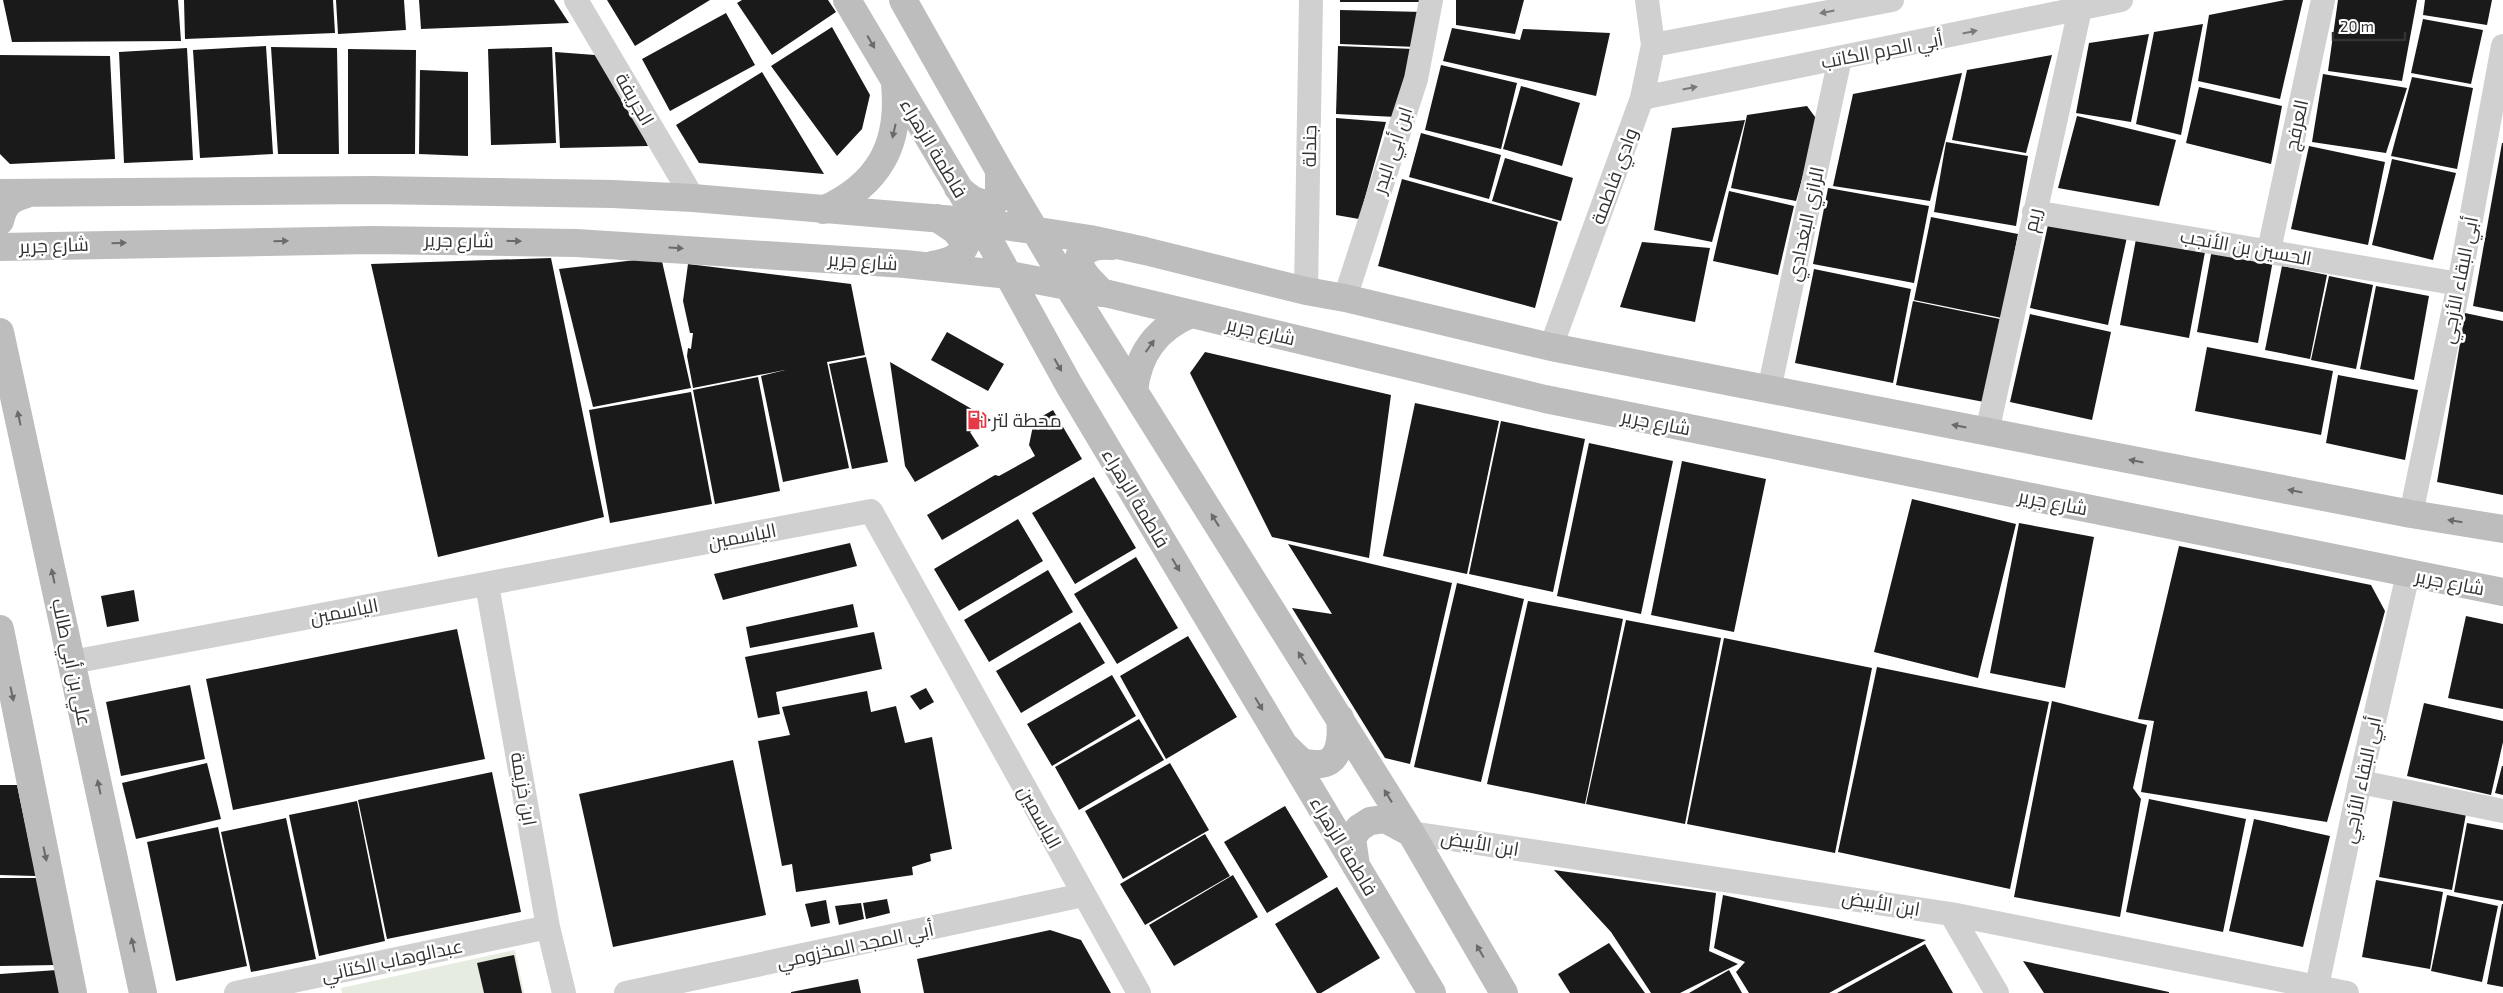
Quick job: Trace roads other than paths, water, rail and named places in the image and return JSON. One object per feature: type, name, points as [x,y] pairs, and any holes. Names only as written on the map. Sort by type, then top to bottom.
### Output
[{"type":"main road","name":"فاطمة الزهراء","points":[[847,0],[979,222],[1069,385],[1432,993]]},
{"type":"main road","points":[[903,0],[999,170],[1068,286],[1411,833],[1504,993]]},
{"type":"main road","points":[[823,210],[843,201],[862,187],[877,170],[888,150],[896,121],[895,83]]},
{"type":"main road","points":[[958,188],[973,200],[983,204],[995,202],[999,195],[999,170]]},
{"type":"main road","points":[[0,193],[402,191],[604,194],[693,198],[979,222],[1035,230],[1126,247],[1306,291],[1345,298],[1551,347],[2411,514],[2503,528]]},
{"type":"main road","points":[[0,221],[3,208],[14,198],[37,192]]},
{"type":"main road","points":[[928,266],[951,261],[960,255],[966,244],[955,230],[937,218]]},
{"type":"main road","points":[[0,228],[8,240],[39,245]]},
{"type":"main road","name":"شارع جرير","points":[[0,247],[372,240],[508,241],[644,246],[928,266],[1009,275],[1102,292],[1545,399],[2503,592]]},
{"type":"main road","points":[[1102,292],[1084,273],[1079,265],[1079,257],[1088,248],[1098,245],[1126,247]]},
{"type":"main road","points":[[1040,331],[1039,308],[1045,292],[1057,291],[1067,295],[1086,314]]},
{"type":"main road","points":[[1134,391],[1136,374],[1150,344],[1175,321],[1191,314]]},
{"type":"main road","name":"علي بن أبي طالب","points":[[0,332],[143,993]]},
{"type":"main road","points":[[0,629],[3,662],[73,993]]},
{"type":"main road","points":[[1282,743],[1304,763],[1320,764],[1330,762],[1337,754],[1342,734],[1340,718]]},
{"type":"main road","points":[[1357,869],[1352,838],[1359,828],[1370,821],[1385,819],[1411,833]]},
{"type":"street","name":"الجريفة","points":[[576,0],[693,198]]},
{"type":"street","name":"جندلة","points":[[1306,291],[1311,0]]},
{"type":"street","name":"ابن أبي البدر","points":[[1345,298],[1416,79],[1431,0]]},
{"type":"street","name":"وادي فاطمة","points":[[1551,347],[1642,98],[1653,45],[1647,0]]},
{"type":"street","points":[[1653,45],[1892,0]]},
{"type":"street","name":"أبي الحرم الكاتب","points":[[1642,98],[2121,0]]},
{"type":"street","name":"العرفج","points":[[2269,250],[2323,0]]},
{"type":"street","name":"ريم","points":[[1986,432],[2080,9]]},
{"type":"street","name":"أبي البقاء الأزجي","points":[[2411,514],[2459,284],[2495,129],[2503,46]]},
{"type":"street","name":"الرازي البغدادي","points":[[1769,390],[1840,58]]},
{"type":"street","name":"الحسين بن الأنجب","points":[[2034,212],[2269,250],[2459,284]]},
{"type":"street","name":"الياسمين","points":[[72,662],[871,511],[1139,993]]},
{"type":"street","name":"أبي البقاء الأزجي","points":[[2317,986],[2360,782],[2408,574]]},
{"type":"street","name":"ابن خزيمة","points":[[487,585],[548,927],[564,993]]},
{"type":"street","points":[[2360,782],[2503,811]]},
{"type":"street","name":"ابن الأبيض","points":[[1411,833],[1951,914],[2347,993]]},
{"type":"street","name":"أبي المجد المخزومي","points":[[626,993],[1083,895]]},
{"type":"street","points":[[1951,914],[1997,993]]},
{"type":"street","name":"عبدالوهاب الكتاني","points":[[236,993],[548,927]]},
{"type":"place","name":"محطة لتر","points":[[977,420]]}]
